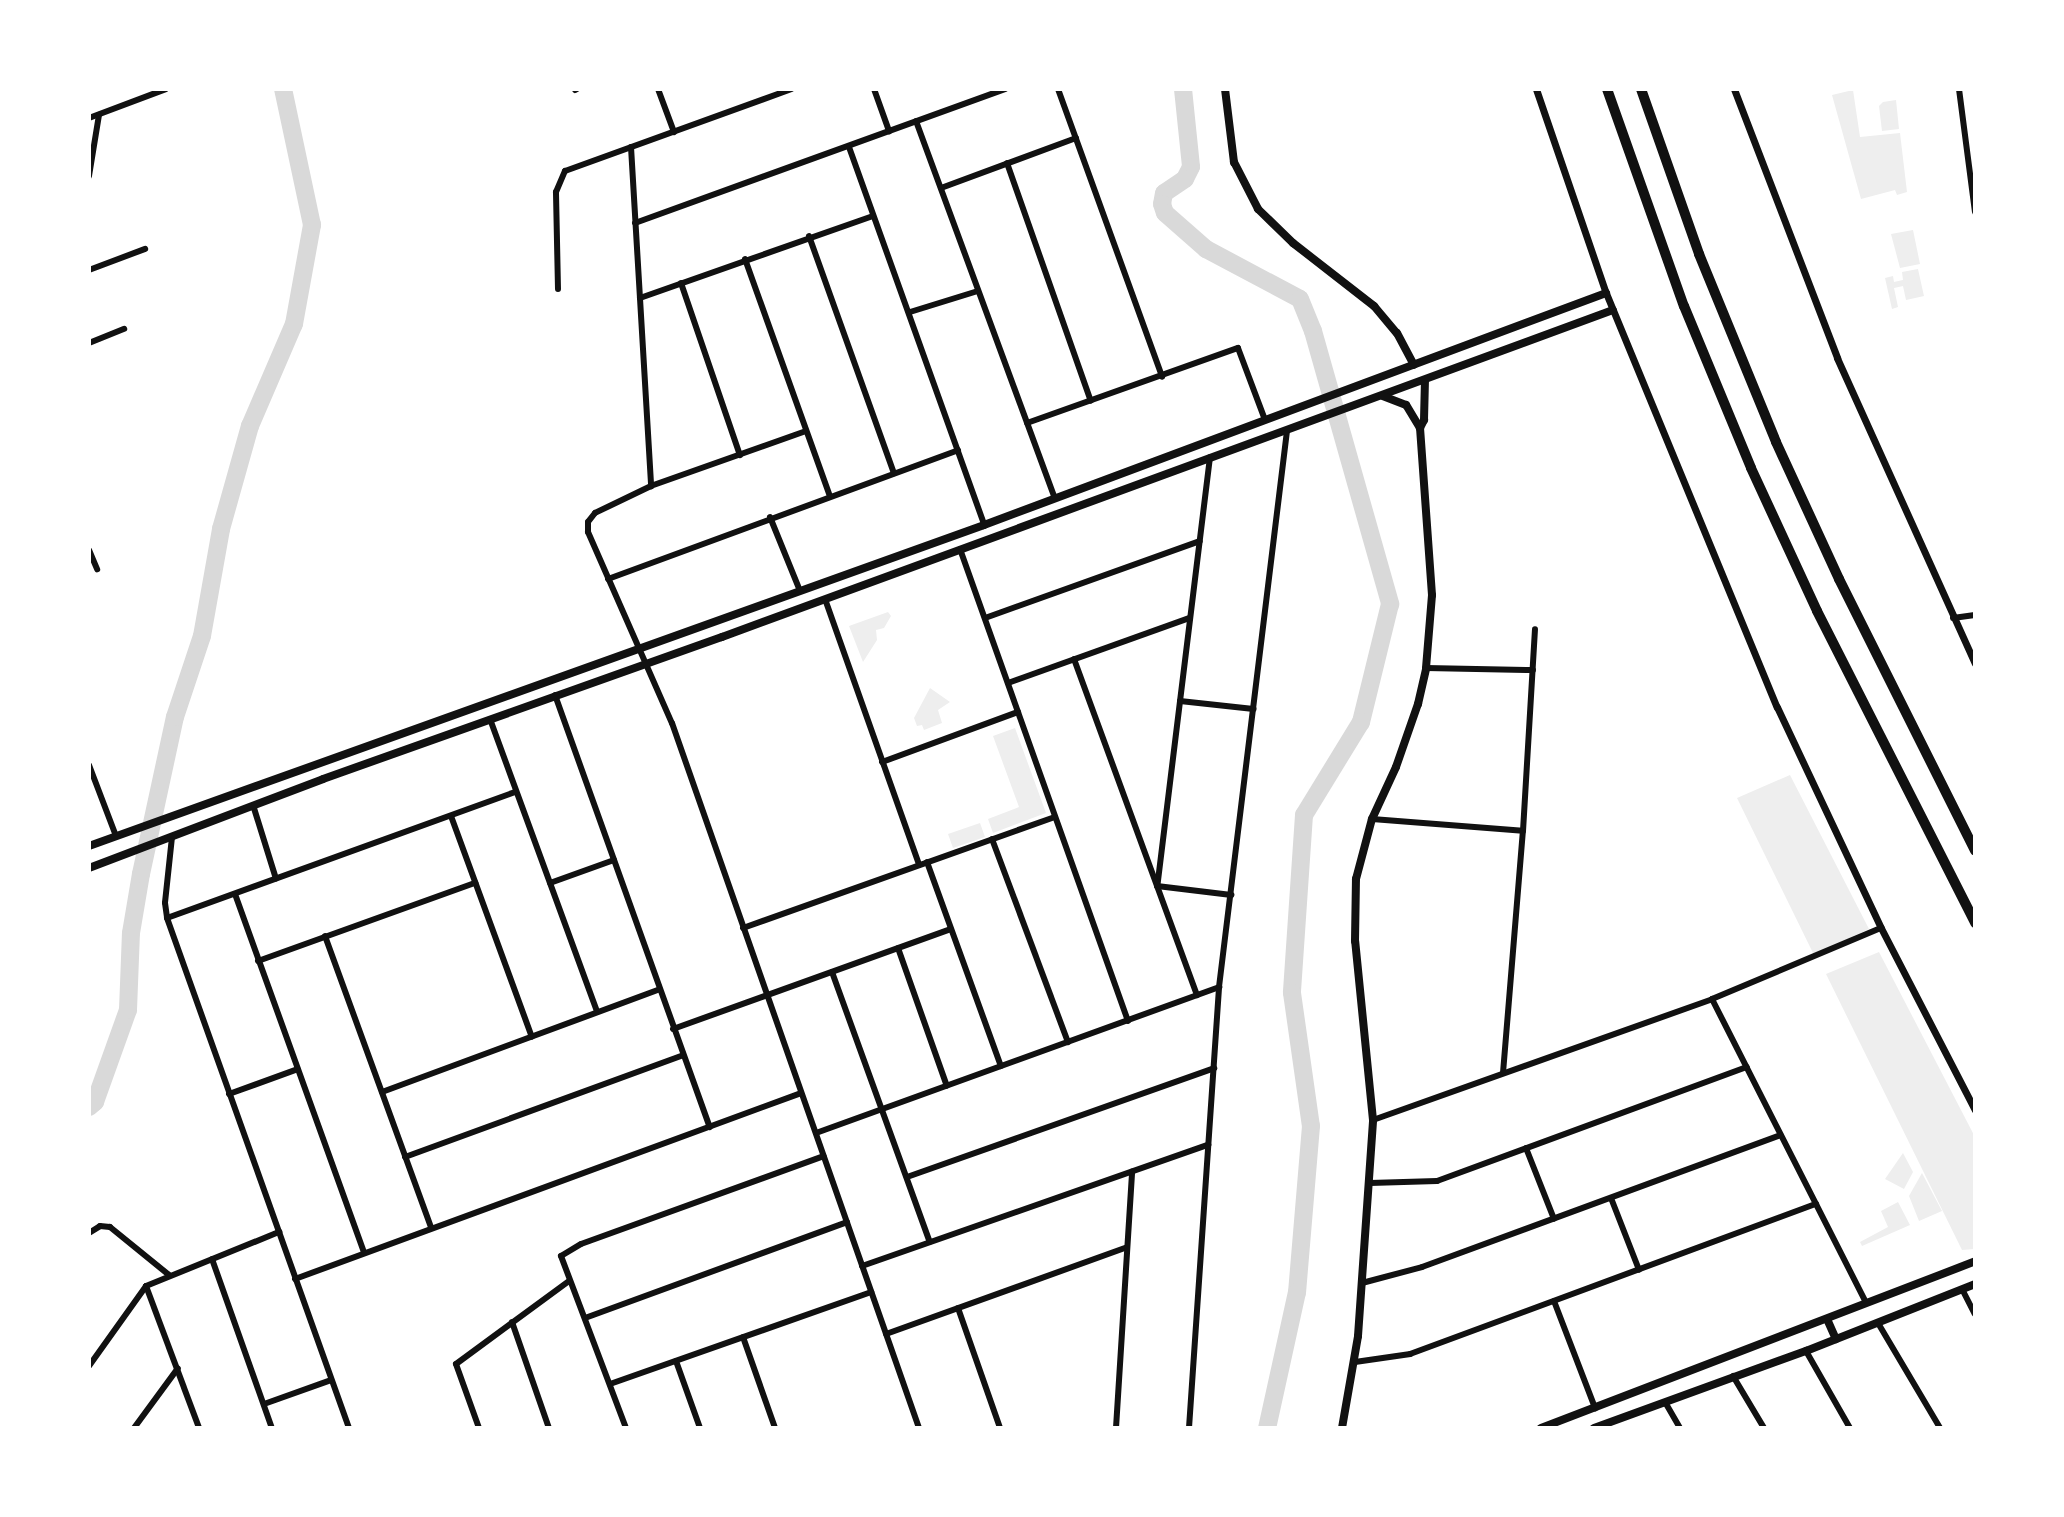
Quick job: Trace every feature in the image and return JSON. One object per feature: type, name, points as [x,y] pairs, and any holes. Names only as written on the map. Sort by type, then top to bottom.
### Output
[{"type":"highway","points":[[1607,89],[1680,293],[1751,468],[1817,611],[1975,923]]},
{"type":"highway","points":[[1641,89],[1704,267],[1776,442],[1839,579],[1975,851]]},
{"type":"main road","points":[[1225,89],[1234,162],[1253,201],[1293,243],[1374,306],[1397,333],[1415,365]]},
{"type":"main road","points":[[89,846],[984,525],[1606,293]]},
{"type":"main road","points":[[89,868],[555,695],[1316,421],[1613,310]]},
{"type":"main road","points":[[1420,428],[1424,419],[1425,380]]},
{"type":"main road","points":[[1342,1428],[1355,1362],[1373,1120],[1354,910],[1356,879],[1372,819],[1406,739],[1426,668],[1432,595],[1420,428],[1406,405],[1383,396]]},
{"type":"main road","points":[[1287,431],[1289,412]]},
{"type":"main road","points":[[1541,1428],[1975,1261]]},
{"type":"main road","points":[[1599,1427],[1806,1351],[1975,1284]]},
{"type":"main road","points":[[1827,1319],[1836,1339]]},
{"type":"street","points":[[89,118],[166,89]]},
{"type":"street","points":[[658,89],[674,132]]},
{"type":"street","points":[[558,289],[556,192],[565,171],[792,89]]},
{"type":"street","points":[[874,89],[890,131]]},
{"type":"street","points":[[635,223],[1005,89]]},
{"type":"street","points":[[1058,89],[1162,377]]},
{"type":"street","points":[[1536,89],[1606,293],[1777,708],[1881,928],[1975,1110]]},
{"type":"street","points":[[1734,89],[1837,358],[1975,663]]},
{"type":"street","points":[[1959,89],[1971,159],[1975,212]]},
{"type":"street","points":[[89,176],[99,115]]},
{"type":"street","points":[[916,121],[1055,498]]},
{"type":"street","points":[[941,188],[1076,138]]},
{"type":"street","points":[[631,147],[651,486]]},
{"type":"street","points":[[849,147],[984,525]]},
{"type":"street","points":[[1007,163],[1091,401]]},
{"type":"street","points":[[640,298],[809,236],[873,216]]},
{"type":"street","points":[[809,236],[894,472]]},
{"type":"street","points":[[89,270],[145,249]]},
{"type":"street","points":[[745,259],[830,496]]},
{"type":"street","points":[[681,283],[740,455]]},
{"type":"street","points":[[910,312],[978,291]]},
{"type":"street","points":[[89,343],[124,329]]},
{"type":"street","points":[[1027,423],[1238,348],[1265,420]]},
{"type":"street","points":[[806,431],[651,486],[595,513],[588,522],[588,532],[672,723],[919,1428]]},
{"type":"street","points":[[1189,1428],[1219,987],[1287,431]]},
{"type":"street","points":[[608,579],[770,517],[958,450]]},
{"type":"street","points":[[1157,886],[1210,457]]},
{"type":"street","points":[[770,517],[800,591]]},
{"type":"street","points":[[985,618],[1200,541]]},
{"type":"street","points":[[960,549],[1128,1021]]},
{"type":"street","points":[[89,550],[97,569]]},
{"type":"street","points":[[825,599],[919,865]]},
{"type":"street","points":[[1954,618],[1975,615]]},
{"type":"street","points":[[1008,683],[1190,618]]},
{"type":"street","points":[[1503,1073],[1523,831],[1535,629]]},
{"type":"street","points":[[1074,659],[1197,995]]},
{"type":"street","points":[[1426,668],[1533,670]]},
{"type":"street","points":[[555,695],[710,1127]]},
{"type":"street","points":[[1180,701],[1254,709]]},
{"type":"street","points":[[882,762],[1018,712]]},
{"type":"street","points":[[490,719],[597,1012]]},
{"type":"street","points":[[89,765],[116,836]]},
{"type":"street","points":[[167,918],[516,792]]},
{"type":"street","points":[[253,806],[276,879]]},
{"type":"street","points":[[451,816],[532,1037]]},
{"type":"street","points":[[743,928],[1055,817]]},
{"type":"street","points":[[1372,819],[1523,831]]},
{"type":"street","points":[[169,837],[165,903],[167,918],[349,1428]]},
{"type":"street","points":[[992,839],[1068,1042]]},
{"type":"street","points":[[550,883],[614,860]]},
{"type":"street","points":[[927,862],[1001,1066]]},
{"type":"street","points":[[258,961],[475,883]]},
{"type":"street","points":[[1157,886],[1231,895]]},
{"type":"street","points":[[235,894],[364,1252]]},
{"type":"street","points":[[1373,1120],[1712,999],[1881,928]]},
{"type":"street","points":[[673,1029],[951,929]]},
{"type":"street","points":[[325,936],[431,1228]]},
{"type":"street","points":[[898,948],[947,1086]]},
{"type":"street","points":[[832,972],[930,1242]]},
{"type":"street","points":[[816,1133],[1219,987]]},
{"type":"street","points":[[382,1092],[660,989]]},
{"type":"street","points":[[1712,999],[1866,1303]]},
{"type":"street","points":[[405,1157],[683,1055]]},
{"type":"street","points":[[1370,1183],[1437,1181],[1747,1067]]},
{"type":"street","points":[[907,1177],[1214,1068]]},
{"type":"street","points":[[229,1094],[298,1069]]},
{"type":"street","points":[[295,1279],[801,1093]]},
{"type":"street","points":[[1362,1283],[1422,1267],[1781,1135]]},
{"type":"street","points":[[862,1266],[1208,1145]]},
{"type":"street","points":[[1526,1148],[1554,1219]]},
{"type":"street","points":[[626,1428],[561,1256],[581,1244],[824,1156]]},
{"type":"street","points":[[1116,1428],[1132,1171]]},
{"type":"street","points":[[1611,1198],[1639,1270]]},
{"type":"street","points":[[1355,1362],[1410,1354],[1816,1205]]},
{"type":"street","points":[[585,1318],[846,1222]]},
{"type":"street","points":[[89,1233],[100,1226],[110,1227],[127,1238],[169,1275]]},
{"type":"street","points":[[89,1366],[146,1286],[279,1232]]},
{"type":"street","points":[[886,1334],[1127,1247]]},
{"type":"street","points":[[212,1259],[272,1428]]},
{"type":"street","points":[[478,1428],[456,1364],[569,1281]]},
{"type":"street","points":[[146,1286],[199,1428]]},
{"type":"street","points":[[1962,1289],[1975,1314]]},
{"type":"street","points":[[610,1384],[871,1292]]},
{"type":"street","points":[[1554,1301],[1595,1408]]},
{"type":"street","points":[[958,1308],[1000,1428]]},
{"type":"street","points":[[512,1322],[549,1428]]},
{"type":"street","points":[[1878,1323],[1940,1428]]},
{"type":"street","points":[[743,1337],[775,1428]]},
{"type":"street","points":[[1806,1351],[1850,1428]]},
{"type":"street","points":[[676,1361],[700,1428]]},
{"type":"street","points":[[134,1428],[177,1368]]},
{"type":"street","points":[[1733,1376],[1764,1428]]},
{"type":"street","points":[[264,1404],[331,1380]]},
{"type":"street","points":[[1665,1402],[1680,1428]]},
{"type":"shaded area","points":[[1853,90],[1860,137],[1900,133],[1907,192],[1897,195],[1895,190],[1861,199],[1832,95]]},
{"type":"shaded area","points":[[1896,100],[1899,129],[1882,131],[1879,106],[1883,102]]},
{"type":"shaded area","points":[[1913,230],[1920,264],[1900,268],[1891,234]]},
{"type":"shaded area","points":[[1918,269],[1924,296],[1906,300],[1903,286],[1894,288],[1898,307],[1892,309],[1885,278],[1893,276],[1894,282],[1903,280],[1902,272]]},
{"type":"shaded area","points":[[888,612],[891,616],[884,628],[876,630],[877,640],[863,662],[849,626]]},
{"type":"shaded area","points":[[930,688],[950,702],[938,710],[942,723],[924,730],[922,725],[917,726],[914,718]]},
{"type":"shaded area","points":[[1015,728],[1046,813],[993,833],[988,819],[1019,807],[993,736]]},
{"type":"shaded area","points":[[1790,775],[1869,929],[1814,955],[1737,798]]},
{"type":"shaded area","points":[[980,823],[985,837],[953,848],[948,834]]},
{"type":"shaded area","points":[[1879,952],[1975,1137],[1975,1249],[1962,1250],[1826,974]]},
{"type":"shaded area","points":[[1903,1153],[1913,1172],[1904,1189],[1885,1179]]},
{"type":"shaded area","points":[[1922,1173],[1942,1211],[1919,1221],[1909,1196]]},
{"type":"shaded area","points":[[1898,1202],[1910,1225],[1862,1246],[1860,1242],[1888,1227],[1881,1211]]},
{"type":"waterway","points":[[89,1107],[95,1102],[128,1010],[131,933],[141,874],[175,717],[202,636],[221,529],[250,426],[294,324],[312,225],[283,89]]},
{"type":"waterway","points":[[1183,89],[1191,167],[1185,179],[1164,193],[1162,204],[1165,213],[1206,249],[1300,299],[1313,331],[1390,604],[1361,722],[1304,815],[1292,993],[1311,1126],[1297,1292],[1267,1428]]}]
